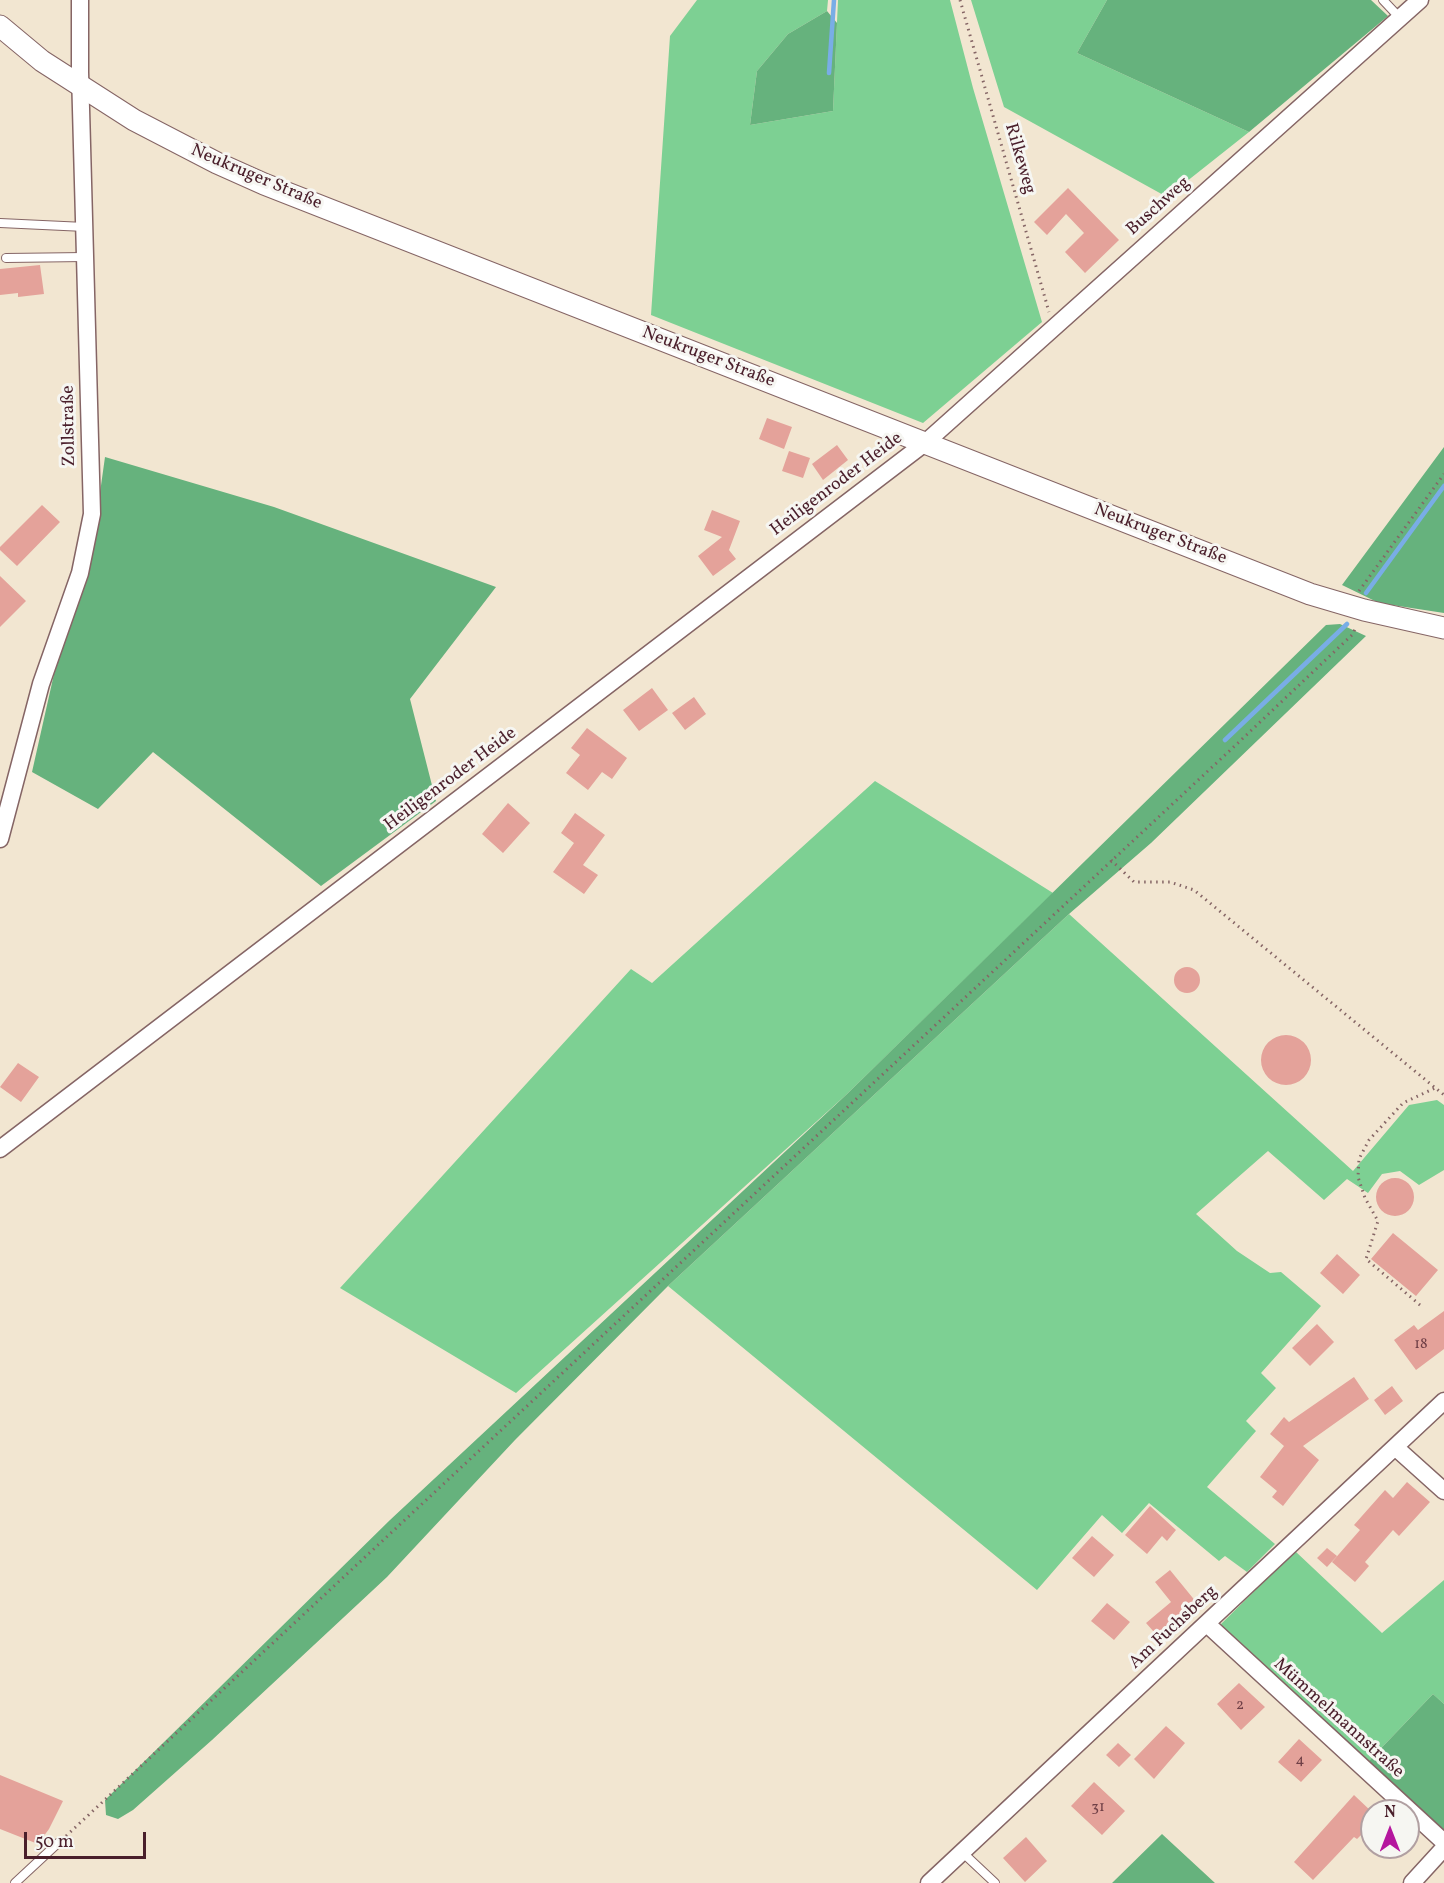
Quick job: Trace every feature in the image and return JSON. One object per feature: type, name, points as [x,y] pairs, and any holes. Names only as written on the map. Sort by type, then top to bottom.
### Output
[{"type":"street","name":"Zollstraße","points":[[0,839],[41,684],[80,573],[92,514],[80,0]]},
{"type":"street","name":"Buschweg","points":[[925,443],[1420,0]]},
{"type":"street","name":"Neukruger Straße","points":[[0,26],[42,61],[81,87],[164,136],[264,184],[1277,581],[1356,608],[1438,629]]},
{"type":"street","name":"Heiligenroder Heide","points":[[0,1149],[925,443]]},
{"type":"street","name":"Am Fuchsberg","points":[[929,1883],[1444,1401]]},
{"type":"street","points":[[1395,1447],[1444,1491]]},
{"type":"street","name":"Mümmelmannstraße","points":[[1207,1624],[1444,1842]]},
{"type":"street","points":[[1412,1883],[1444,1848]]},
{"type":"lane","points":[[1383,0],[1400,18]]},
{"type":"lane","points":[[0,223],[85,227]]},
{"type":"lane","points":[[6,258],[85,257]]},
{"type":"lane","points":[[15,1883],[58,1843]]},
{"type":"lane","points":[[962,1852],[995,1883]]},
{"type":"path","name":"Rilkeweg","points":[[960,0],[1047,308],[1057,324]]},
{"type":"path","points":[[58,1843],[1353,634],[1356,608],[1444,474]]},
{"type":"path","points":[[1111,860],[1134,882],[1170,882],[1194,890],[1444,1095]]},
{"type":"path","points":[[1420,1305],[1366,1259],[1378,1221],[1365,1198],[1358,1177],[1359,1159],[1369,1140],[1403,1103],[1435,1088]]},
{"type":"green space","points":[[697,0],[828,0],[827,11],[788,34],[757,71],[750,125],[833,111],[838,0],[950,0],[973,88],[1042,322],[923,423],[651,315],[670,36]]},
{"type":"green space","points":[[971,0],[1107,0],[1077,53],[1249,132],[1167,197],[1004,107]]},
{"type":"green space","points":[[1107,0],[1371,0],[1388,16],[1249,132],[1077,53]]},
{"type":"green space","points":[[827,11],[837,23],[833,111],[750,125],[757,71],[788,34]]},
{"type":"green space","points":[[1444,447],[1444,613],[1379,603],[1342,585]]},
{"type":"green space","points":[[105,457],[274,507],[496,587],[410,699],[436,801],[321,886],[153,752],[98,809],[32,772],[54,674],[89,571]]},
{"type":"green space","points":[[1340,624],[1366,636],[1151,843],[1069,914],[668,1286],[515,1440],[387,1577],[212,1740],[133,1810],[118,1819],[106,1815],[105,1800],[390,1520],[847,1094],[1326,625]]},
{"type":"green space","points":[[875,781],[1053,893],[847,1094],[516,1393],[340,1288],[631,969],[652,983]]},
{"type":"green space","points":[[1069,914],[1353,1171],[1409,1105],[1437,1100],[1444,1105],[1444,1170],[1419,1185],[1400,1171],[1382,1174],[1368,1193],[1347,1179],[1324,1200],[1268,1151],[1196,1214],[1237,1251],[1270,1273],[1281,1272],[1321,1306],[1261,1373],[1276,1388],[1246,1421],[1256,1431],[1207,1487],[1275,1544],[1247,1572],[1225,1556],[1219,1561],[1149,1503],[1122,1533],[1102,1515],[1037,1590],[668,1286]]},
{"type":"green space","points":[[1295,1551],[1382,1633],[1444,1580],[1444,1704],[1433,1694],[1366,1764],[1218,1627]]},
{"type":"green space","points":[[1433,1694],[1444,1704],[1444,1834],[1420,1812],[1420,1799],[1405,1799],[1366,1764]]},
{"type":"green space","points":[[1162,1834],[1215,1883],[1112,1883]]},
{"type":"building","points":[[1068,188],[1119,240],[1085,273],[1065,252],[1084,233],[1066,214],[1047,235],[1034,222]]},
{"type":"building","points":[[40,265],[44,294],[18,297],[18,293],[0,295],[0,269]]},
{"type":"building","points":[[767,418],[792,427],[784,449],[759,439]]},
{"type":"building","points":[[837,445],[848,460],[823,480],[812,464]]},
{"type":"building","points":[[789,451],[810,458],[803,478],[782,471]]},
{"type":"building","points":[[42,505],[60,522],[17,566],[0,550],[0,547]]},
{"type":"building","points":[[712,510],[740,521],[729,550],[736,559],[713,576],[698,556],[722,537],[704,530]]},
{"type":"building","points":[[0,576],[26,601],[0,627]]},
{"type":"building","points":[[652,688],[668,710],[639,731],[623,710]]},
{"type":"building","points":[[694,697],[706,714],[685,730],[672,713]]},
{"type":"building","points":[[587,728],[627,758],[612,779],[602,772],[588,790],[566,773],[580,755],[571,748]]},
{"type":"building","points":[[508,803],[530,823],[503,853],[482,834]]},
{"type":"building","points":[[575,813],[605,835],[583,865],[598,875],[584,894],[553,872],[574,843],[561,833]]},
{"type":"building","points":[[1187,967],[1196,971],[1200,980],[1196,989],[1187,993],[1178,989],[1174,980],[1178,971]]},
{"type":"building","points":[[1286,1035],[1295,1037],[1306,1046],[1311,1060],[1309,1069],[1300,1080],[1286,1085],[1277,1083],[1266,1074],[1261,1060],[1263,1051],[1272,1040]]},
{"type":"building","points":[[18,1063],[39,1077],[21,1102],[0,1087]]},
{"type":"building","points":[[1395,1178],[1408,1184],[1414,1197],[1408,1210],[1395,1216],[1382,1210],[1376,1197],[1382,1184]]},
{"type":"building","points":[[1393,1233],[1438,1270],[1416,1296],[1371,1259]]},
{"type":"building","points":[[1337,1254],[1360,1275],[1343,1294],[1320,1273]]},
{"type":"building","points":[[1444,1311],[1444,1349],[1416,1370],[1394,1340],[1414,1325],[1418,1330]]},
{"type":"building","points":[[1317,1324],[1334,1342],[1310,1366],[1292,1348]]},
{"type":"building","points":[[1354,1377],[1369,1399],[1303,1446],[1319,1460],[1283,1506],[1272,1497],[1277,1491],[1260,1477],[1284,1446],[1270,1434],[1284,1417],[1289,1422]]},
{"type":"building","points":[[1392,1386],[1403,1401],[1385,1415],[1374,1400]]},
{"type":"building","points":[[1407,1482],[1430,1502],[1399,1536],[1393,1530],[1365,1562],[1369,1566],[1355,1582],[1332,1562],[1360,1530],[1354,1525],[1385,1490],[1393,1498]]},
{"type":"building","points":[[1150,1506],[1176,1530],[1167,1541],[1162,1536],[1147,1554],[1125,1535]]},
{"type":"building","points":[[1092,1536],[1114,1555],[1094,1577],[1072,1558]]},
{"type":"building","points":[[1327,1548],[1337,1556],[1327,1567],[1317,1558]]},
{"type":"building","points":[[1170,1570],[1201,1608],[1161,1640],[1146,1623],[1171,1602],[1155,1582]]},
{"type":"building","points":[[1107,1603],[1130,1622],[1114,1640],[1091,1621]]},
{"type":"building","points":[[1239,1683],[1265,1707],[1241,1730],[1217,1704]]},
{"type":"building","points":[[1166,1726],[1185,1743],[1154,1779],[1134,1759]]},
{"type":"building","points":[[1299,1739],[1322,1760],[1301,1782],[1278,1762]]},
{"type":"building","points":[[1118,1743],[1131,1755],[1119,1767],[1106,1755]]},
{"type":"building","points":[[0,1775],[63,1801],[49,1829],[38,1844],[0,1829]]},
{"type":"building","points":[[1094,1782],[1125,1811],[1102,1835],[1071,1806]]},
{"type":"building","points":[[1354,1795],[1360,1801],[1360,1836],[1357,1839],[1354,1837],[1313,1880],[1294,1862]]},
{"type":"building","points":[[1026,1837],[1047,1861],[1025,1882],[1003,1858]]},
{"type":"waterway","points":[[829,73],[834,0]]},
{"type":"waterway","points":[[1366,593],[1444,486]]},
{"type":"waterway","points":[[1225,740],[1347,624]]}]
